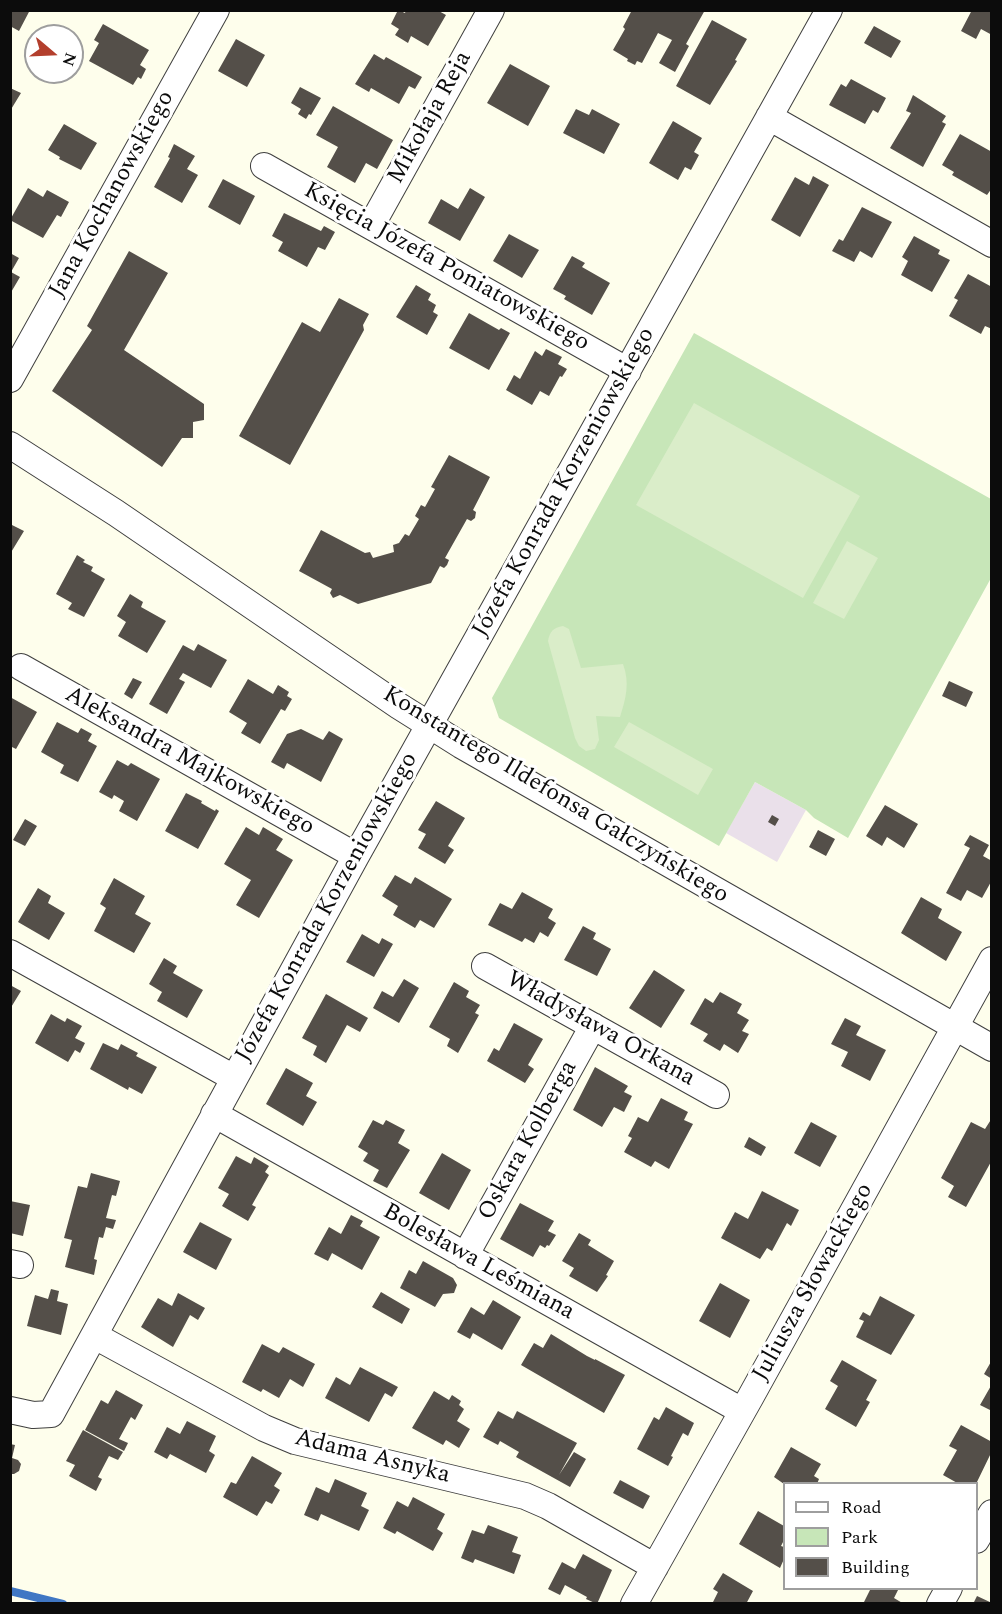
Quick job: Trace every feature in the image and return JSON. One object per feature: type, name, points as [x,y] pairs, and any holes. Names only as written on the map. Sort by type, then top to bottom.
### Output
[{"type":"street","name":"Jana Kochanowskiego","points":[[10,379],[216,10]]},
{"type":"street","name":"Mikołaja Reja","points":[[371,226],[491,10]]},
{"type":"street","name":"Józefa Konrada Korzeniowskiego","points":[[22,1413],[51,1414],[356,856],[829,10]]},
{"type":"street","points":[[769,117],[992,244]]},
{"type":"street","name":"Księcia Józefa Poniatowskiego","points":[[264,166],[628,371]]},
{"type":"street","name":"Konstantego Ildefonsa Gałczyńskiego","points":[[10,445],[116,513],[429,726],[992,1048]]},
{"type":"street","name":"Aleksandra Majkowskiego","points":[[21,667],[356,856]]},
{"type":"street","points":[[10,953],[234,1078]]},
{"type":"street","name":"Juliusza Słowackiego","points":[[634,1604],[992,960]]},
{"type":"street","name":"Władysława Orkana","points":[[485,966],[716,1095]]},
{"type":"street","name":"Oskara Kolberga","points":[[465,1256],[593,1026]]},
{"type":"street","name":"Bolesława Leśmiana","points":[[214,1114],[742,1411]]},
{"type":"street","name":"Adama Asnyka","points":[[95,1336],[264,1428],[295,1441],[525,1496],[548,1506],[655,1567]]},
{"type":"street","points":[[978,1537],[992,1513]]},
{"type":"street","points":[[940,1604],[948,1590]]},
{"type":"shaded area","points":[[755,782],[806,810],[777,862],[726,833]]},
{"type":"green space","points":[[694,333],[991,499],[991,578],[848,838],[814,818],[806,810],[755,782],[719,846],[499,718],[492,698]]},
{"type":"green space","points":[[694,403],[860,496],[803,598],[636,505]]},
{"type":"green space","points":[[847,541],[878,558],[844,619],[813,603]]},
{"type":"green space","points":[[563,626],[569,629],[581,668],[623,664],[625,671],[626,690],[620,717],[596,716],[599,740],[595,749],[586,751],[579,746],[575,738],[548,641],[552,630]]},
{"type":"green space","points":[[629,722],[713,769],[698,795],[614,747]]},
{"type":"building","points":[[10,10],[30,10],[19,31],[10,26]]},
{"type":"building","points":[[398,10],[405,13],[406,10],[437,10],[446,15],[428,46],[411,36],[408,43],[395,35],[399,29],[391,24]]},
{"type":"building","points":[[632,10],[705,10],[686,44],[689,46],[675,72],[659,63],[672,40],[658,33],[642,63],[637,61],[635,65],[613,50],[625,29],[623,27]]},
{"type":"building","points":[[972,10],[992,10],[992,35],[981,29],[976,39],[961,31]]},
{"type":"building","points":[[712,20],[747,39],[735,60],[737,61],[710,105],[676,86]]},
{"type":"building","points":[[103,24],[149,50],[140,65],[146,69],[141,79],[138,77],[133,85],[89,61],[99,43],[94,40]]},
{"type":"building","points":[[874,26],[901,41],[891,58],[864,43]]},
{"type":"building","points":[[236,39],[265,55],[247,87],[218,71]]},
{"type":"building","points":[[374,54],[384,60],[386,57],[422,77],[415,89],[409,86],[399,104],[371,88],[369,92],[355,84]]},
{"type":"building","points":[[510,64],[550,86],[528,126],[487,103]]},
{"type":"building","points":[[851,79],[886,98],[878,113],[873,110],[865,124],[829,105],[841,84],[846,87]]},
{"type":"building","points":[[300,87],[321,98],[306,119],[298,114],[301,109],[291,103]]},
{"type":"building","points":[[10,88],[21,93],[10,111]]},
{"type":"building","points":[[913,95],[946,116],[942,122],[946,124],[923,167],[890,148],[911,113],[906,111]]},
{"type":"building","points":[[333,106],[393,140],[377,169],[366,163],[355,183],[327,167],[338,147],[316,135]]},
{"type":"building","points":[[576,109],[589,115],[592,109],[620,124],[604,154],[563,133]]},
{"type":"building","points":[[673,121],[702,138],[694,152],[699,155],[691,170],[685,167],[678,180],[649,163]]},
{"type":"building","points":[[64,124],[97,143],[81,170],[59,159],[60,157],[48,150]]},
{"type":"building","points":[[960,134],[992,152],[992,188],[987,195],[952,175],[954,172],[942,165]]},
{"type":"building","points":[[174,144],[195,156],[187,169],[198,175],[182,203],[154,187],[170,158],[168,157]]},
{"type":"building","points":[[813,176],[829,185],[800,237],[771,220],[795,177],[809,185]]},
{"type":"building","points":[[223,179],[255,196],[240,225],[208,207]]},
{"type":"building","points":[[28,188],[43,197],[47,190],[69,202],[61,217],[57,215],[43,238],[10,220]]},
{"type":"building","points":[[470,188],[485,197],[460,241],[428,223],[441,199],[458,209]]},
{"type":"building","points":[[862,207],[892,222],[872,258],[860,251],[854,262],[832,251],[839,239],[843,241]]},
{"type":"building","points":[[284,213],[321,231],[324,226],[335,232],[325,250],[318,247],[307,267],[278,251],[283,242],[272,236]]},
{"type":"building","points":[[509,234],[539,250],[522,278],[493,261]]},
{"type":"building","points":[[914,236],[940,250],[938,254],[950,260],[932,292],[901,275],[908,261],[902,257]]},
{"type":"building","points":[[129,251],[168,273],[124,350],[204,404],[204,420],[193,422],[193,438],[182,438],[162,467],[52,391],[92,330],[87,326]]},
{"type":"building","points":[[10,253],[19,258],[11,272],[20,277],[10,294]]},
{"type":"building","points":[[572,256],[585,263],[582,267],[610,283],[592,315],[564,299],[566,296],[553,289]]},
{"type":"building","points":[[968,274],[992,287],[992,329],[985,326],[981,334],[949,316],[958,300],[954,298]]},
{"type":"building","points":[[416,285],[431,294],[428,300],[436,305],[433,312],[438,315],[427,335],[396,317]]},
{"type":"building","points":[[339,298],[369,314],[363,325],[364,330],[290,465],[239,436],[302,322],[320,332]]},
{"type":"building","points":[[469,313],[499,330],[501,328],[510,333],[489,370],[449,348]]},
{"type":"building","points":[[546,349],[562,357],[558,364],[567,369],[562,377],[560,376],[549,396],[540,391],[532,405],[506,390],[514,375],[520,379],[535,351],[542,356]]},
{"type":"building","points":[[449,455],[490,477],[473,510],[476,512],[475,518],[471,521],[467,519],[445,558],[449,560],[447,565],[444,568],[440,566],[431,583],[358,604],[340,595],[333,598],[330,593],[332,589],[299,571],[321,530],[365,553],[370,552],[373,558],[394,552],[393,545],[399,543],[405,534],[409,536],[419,519],[415,516],[421,505],[425,507],[435,489],[431,487]]},
{"type":"building","points":[[10,524],[24,531],[10,554]]},
{"type":"building","points":[[77,555],[85,560],[83,562],[93,567],[91,571],[105,579],[84,617],[68,609],[72,603],[56,594]]},
{"type":"building","points":[[130,594],[143,602],[141,607],[166,621],[147,653],[118,636],[126,622],[117,616]]},
{"type":"building","points":[[198,644],[227,660],[211,688],[183,673],[179,679],[185,682],[167,714],[149,704],[183,645],[194,651]]},
{"type":"building","points":[[133,678],[142,682],[132,699],[124,694]]},
{"type":"building","points":[[248,679],[273,694],[278,685],[289,692],[287,696],[292,699],[285,711],[281,709],[260,744],[241,733],[247,723],[229,712]]},
{"type":"building","points":[[949,681],[973,692],[966,707],[942,696]]},
{"type":"building","points":[[10,697],[37,712],[16,749],[10,746]]},
{"type":"building","points":[[57,722],[78,733],[81,728],[92,734],[88,741],[97,746],[78,782],[60,773],[64,765],[41,752]]},
{"type":"building","points":[[301,729],[323,740],[329,731],[343,739],[321,782],[287,763],[284,769],[271,762],[287,734]]},
{"type":"building","points":[[117,760],[128,766],[131,763],[160,779],[137,821],[119,811],[124,801],[114,795],[112,799],[99,792]]},
{"type":"building","points":[[186,793],[215,811],[216,809],[219,811],[198,849],[165,831]]},
{"type":"building","points":[[436,801],[465,818],[448,846],[454,850],[445,864],[418,848],[426,834],[418,830]]},
{"type":"building","points":[[885,805],[918,824],[904,848],[887,837],[882,846],[866,836]]},
{"type":"building","points":[[772,815],[779,819],[775,826],[768,822]]},
{"type":"building","points":[[25,819],[37,826],[25,846],[13,840]]},
{"type":"building","points":[[246,827],[259,835],[263,827],[283,839],[276,850],[293,860],[259,918],[236,905],[251,880],[224,864]]},
{"type":"building","points":[[818,830],[835,839],[826,856],[809,847]]},
{"type":"building","points":[[970,835],[989,845],[983,856],[992,861],[992,880],[982,898],[967,890],[961,901],[946,893],[970,848],[964,845]]},
{"type":"building","points":[[395,875],[411,884],[415,877],[452,899],[434,928],[420,920],[415,928],[393,915],[398,906],[382,896]]},
{"type":"building","points":[[114,878],[145,896],[135,914],[151,923],[134,953],[94,931],[106,908],[100,904]]},
{"type":"building","points":[[38,888],[51,896],[48,903],[65,913],[49,940],[18,922]]},
{"type":"building","points":[[522,892],[553,909],[548,918],[556,923],[548,937],[540,932],[534,943],[525,938],[522,942],[488,925],[500,903],[512,909]]},
{"type":"building","points":[[921,897],[942,909],[938,918],[962,932],[946,961],[901,933]]},
{"type":"building","points":[[583,926],[596,933],[593,939],[611,949],[597,976],[564,960]]},
{"type":"building","points":[[362,934],[379,944],[382,938],[393,944],[374,977],[346,962]]},
{"type":"building","points":[[164,958],[177,966],[173,973],[203,990],[187,1018],[157,1001],[162,992],[149,984]]},
{"type":"building","points":[[654,970],[685,990],[661,1028],[629,1008]]},
{"type":"building","points":[[404,979],[419,988],[399,1023],[373,1008],[382,991],[393,997]]},
{"type":"building","points":[[454,982],[469,991],[466,997],[480,1005],[475,1013],[479,1015],[458,1053],[447,1046],[450,1039],[429,1027]]},
{"type":"building","points":[[10,985],[21,991],[10,1009]]},
{"type":"building","points":[[720,992],[742,1004],[737,1013],[749,1020],[742,1031],[749,1034],[738,1053],[724,1044],[720,1051],[703,1041],[708,1034],[690,1024],[705,998],[713,1003]]},
{"type":"building","points":[[326,994],[368,1018],[360,1032],[347,1025],[326,1063],[313,1055],[317,1046],[302,1038]]},
{"type":"building","points":[[51,1014],[65,1022],[67,1018],[82,1026],[75,1038],[85,1043],[80,1053],[75,1050],[68,1062],[35,1043]]},
{"type":"building","points":[[845,1018],[861,1026],[856,1035],[886,1050],[870,1081],[841,1066],[848,1052],[831,1044]]},
{"type":"building","points":[[514,1023],[543,1039],[528,1065],[534,1069],[525,1083],[487,1061],[494,1048],[499,1051]]},
{"type":"building","points":[[103,1043],[118,1050],[121,1044],[138,1053],[136,1056],[157,1067],[142,1094],[129,1087],[128,1090],[90,1069]]},
{"type":"building","points":[[595,1067],[628,1086],[624,1092],[632,1096],[624,1112],[614,1107],[602,1127],[573,1110]]},
{"type":"building","points":[[286,1068],[313,1083],[306,1096],[317,1102],[303,1126],[266,1104]]},
{"type":"building","points":[[661,1098],[688,1112],[684,1120],[693,1124],[669,1169],[655,1161],[651,1167],[624,1152],[632,1138],[628,1136],[638,1117],[648,1122]]},
{"type":"building","points":[[992,1118],[992,1160],[966,1207],[948,1197],[954,1186],[941,1178],[971,1122],[985,1129]]},
{"type":"building","points":[[373,1120],[383,1125],[386,1120],[405,1130],[398,1143],[410,1150],[387,1188],[373,1181],[379,1170],[363,1161],[368,1153],[358,1147]]},
{"type":"building","points":[[811,1122],[837,1136],[820,1167],[794,1153]]},
{"type":"building","points":[[749,1137],[766,1147],[761,1156],[744,1147]]},
{"type":"building","points":[[442,1153],[471,1170],[449,1210],[419,1193]]},
{"type":"building","points":[[236,1156],[251,1164],[254,1157],[269,1166],[265,1172],[269,1175],[252,1205],[256,1207],[248,1221],[222,1206],[229,1194],[218,1188]]},
{"type":"building","points":[[91,1173],[120,1181],[116,1196],[112,1195],[106,1218],[116,1220],[113,1229],[106,1227],[103,1238],[99,1237],[94,1259],[97,1260],[94,1275],[65,1267],[72,1240],[64,1238],[78,1186],[87,1188]]},
{"type":"building","points":[[762,1191],[799,1210],[791,1226],[787,1223],[772,1251],[767,1248],[760,1259],[721,1238],[735,1212],[748,1219]]},
{"type":"building","points":[[10,1201],[30,1205],[23,1236],[10,1233]]},
{"type":"building","points":[[520,1203],[554,1221],[548,1231],[556,1235],[549,1246],[545,1248],[540,1245],[533,1257],[500,1239]]},
{"type":"building","points":[[351,1215],[363,1221],[360,1226],[380,1237],[362,1270],[332,1253],[328,1261],[314,1254],[329,1227],[341,1234]]},
{"type":"building","points":[[200,1222],[232,1239],[216,1270],[183,1252]]},
{"type":"building","points":[[579,1233],[591,1240],[588,1245],[614,1261],[606,1275],[608,1276],[597,1292],[569,1276],[574,1268],[562,1261]]},
{"type":"building","points":[[423,1261],[453,1278],[457,1285],[454,1293],[443,1294],[435,1307],[400,1288],[409,1270],[416,1274]]},
{"type":"building","points":[[720,1283],[750,1300],[730,1338],[699,1321]]},
{"type":"building","points":[[51,1289],[59,1291],[57,1301],[68,1304],[61,1335],[27,1326],[35,1295],[48,1299]]},
{"type":"building","points":[[381,1292],[410,1309],[402,1324],[372,1307]]},
{"type":"building","points":[[178,1293],[205,1308],[198,1320],[190,1315],[173,1347],[141,1327],[158,1298],[172,1306]]},
{"type":"building","points":[[880,1296],[915,1315],[891,1355],[856,1337],[864,1321],[859,1319],[863,1312],[870,1316]]},
{"type":"building","points":[[493,1300],[521,1317],[502,1350],[473,1333],[470,1339],[457,1332],[471,1307],[484,1315]]},
{"type":"building","points":[[551,1334],[625,1375],[604,1413],[521,1365],[534,1343],[543,1348]]},
{"type":"building","points":[[262,1344],[279,1353],[283,1347],[315,1364],[303,1387],[290,1379],[279,1398],[263,1389],[261,1392],[242,1382]]},
{"type":"building","points":[[842,1360],[877,1380],[866,1400],[870,1402],[856,1427],[825,1409],[838,1386],[830,1381]]},
{"type":"building","points":[[992,1360],[992,1379],[984,1374]]},
{"type":"building","points":[[360,1367],[398,1387],[392,1397],[385,1393],[369,1422],[325,1398],[336,1377],[350,1385]]},
{"type":"building","points":[[992,1384],[992,1411],[980,1405]]},
{"type":"building","points":[[116,1390],[143,1405],[135,1420],[131,1417],[119,1439],[128,1443],[124,1451],[85,1430],[101,1400],[108,1404]]},
{"type":"building","points":[[434,1391],[449,1400],[452,1395],[461,1401],[459,1405],[464,1409],[457,1421],[470,1429],[459,1448],[446,1440],[443,1445],[412,1428]]},
{"type":"building","points":[[666,1407],[694,1423],[688,1436],[683,1433],[668,1466],[637,1449],[654,1417],[659,1420]]},
{"type":"building","points":[[498,1411],[513,1419],[517,1411],[577,1443],[559,1475],[574,1452],[586,1459],[570,1487],[516,1457],[519,1452],[500,1441],[498,1445],[483,1437]]},
{"type":"building","points":[[187,1421],[216,1436],[209,1451],[215,1455],[206,1473],[170,1454],[167,1459],[154,1452],[167,1427],[180,1434]]},
{"type":"building","points":[[961,1425],[992,1442],[992,1451],[977,1482],[955,1482],[943,1475],[957,1450],[949,1446]]},
{"type":"building","points":[[83,1430],[123,1452],[118,1460],[109,1456],[98,1477],[102,1479],[96,1491],[69,1476],[75,1465],[66,1461]]},
{"type":"building","points":[[10,1444],[15,1445],[12,1458],[21,1464],[19,1471],[14,1474],[10,1474]]},
{"type":"building","points":[[791,1447],[821,1464],[814,1476],[819,1479],[818,1482],[783,1483],[774,1477]]},
{"type":"building","points":[[252,1456],[282,1473],[274,1486],[280,1490],[272,1504],[266,1501],[257,1516],[223,1497],[231,1482],[236,1484]]},
{"type":"building","points":[[335,1479],[367,1493],[361,1506],[369,1510],[359,1531],[321,1514],[318,1521],[304,1515],[316,1487],[329,1493]]},
{"type":"building","points":[[620,1480],[650,1496],[643,1509],[613,1493]]},
{"type":"building","points":[[413,1497],[445,1514],[437,1529],[443,1533],[433,1551],[397,1531],[395,1534],[383,1528],[397,1501],[408,1507]]},
{"type":"building","points":[[758,1511],[783,1525],[781,1546],[783,1547],[783,1561],[780,1568],[739,1544]]},
{"type":"building","points":[[488,1525],[518,1537],[512,1552],[521,1555],[514,1574],[475,1559],[473,1563],[461,1558],[472,1530],[484,1534]]},
{"type":"building","points":[[583,1554],[612,1570],[597,1604],[565,1585],[560,1595],[548,1589],[562,1562],[575,1569]]},
{"type":"building","points":[[723,1573],[753,1591],[746,1604],[712,1604],[718,1592],[713,1589]]},
{"type":"building","points":[[870,1590],[898,1590],[894,1598],[904,1604],[863,1604]]},
{"type":"building","points":[[977,1596],[992,1603],[992,1604],[973,1604]]},
{"type":"waterway","points":[[10,1591],[63,1604]]}]
